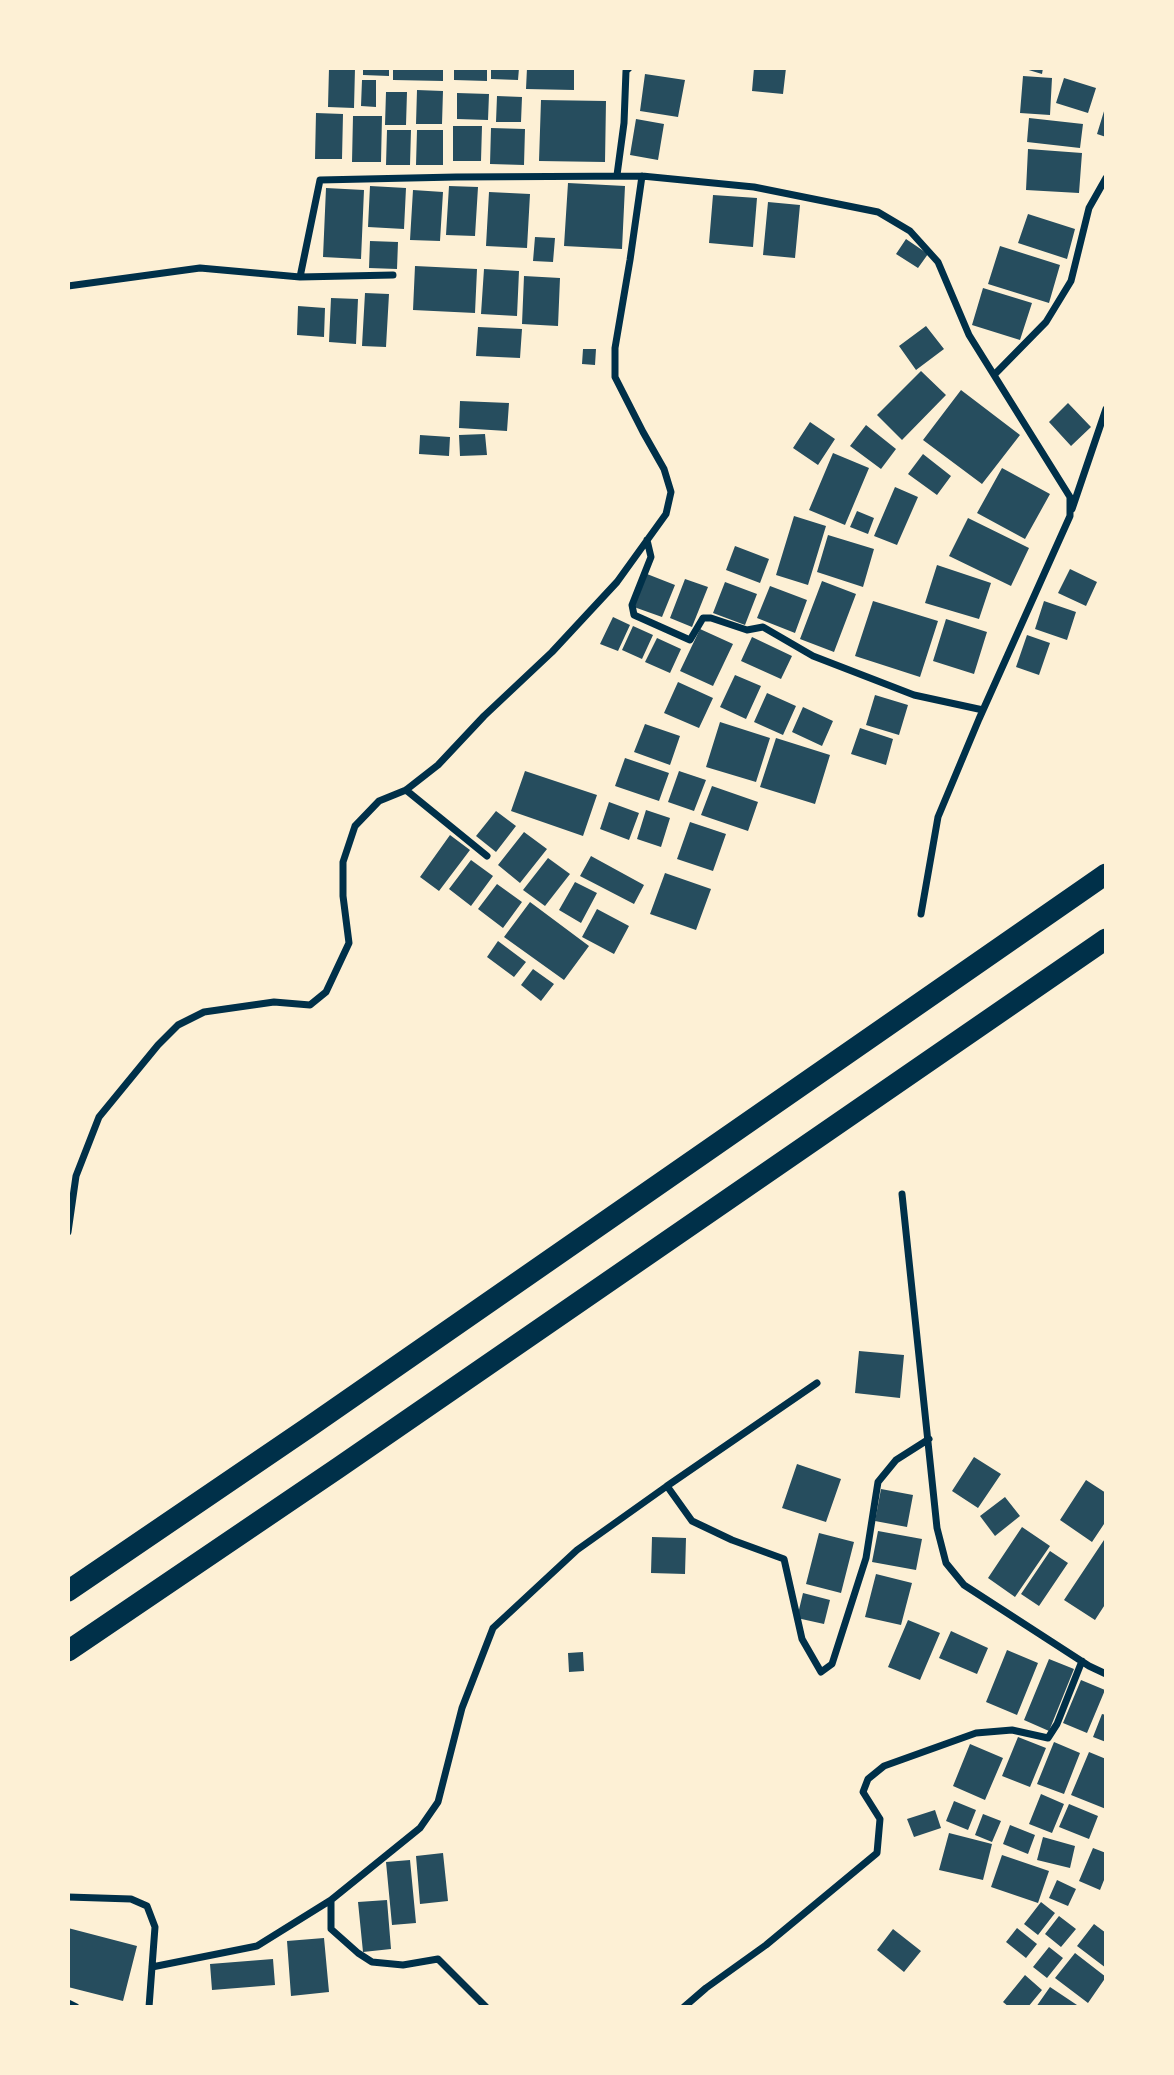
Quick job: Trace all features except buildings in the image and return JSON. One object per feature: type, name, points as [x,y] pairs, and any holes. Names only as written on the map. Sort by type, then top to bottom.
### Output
[{"type":"highway","points":[[68,1591],[1106,874]]},
{"type":"highway","points":[[68,1651],[350,1461],[1106,939]]},
{"type":"street","points":[[617,175],[624,123],[626,71],[629,68]]},
{"type":"street","points":[[68,1232],[76,1176],[99,1118],[158,1045],[178,1026],[204,1012],[274,1002],[310,1005],[326,992],[349,943],[343,896],[343,862],[355,826],[379,801],[406,790],[438,765],[484,716],[552,652],[617,582],[666,514],[671,492],[664,469],[615,377],[615,348],[642,176]]},
{"type":"street","points":[[300,277],[320,180],[642,176],[754,187],[878,212],[910,231],[937,262],[969,335],[1070,497],[1070,516]]},
{"type":"street","points":[[995,374],[1046,322],[1070,281],[1089,208],[1106,178]]},
{"type":"street","points":[[68,286],[200,268],[300,277],[393,275]]},
{"type":"street","points":[[921,914],[939,817],[982,710],[1070,516],[1106,409]]},
{"type":"street","points":[[647,540],[651,557],[632,605],[634,615],[690,640],[703,618],[747,630],[763,627],[813,656],[914,695],[982,710]]},
{"type":"street","points":[[406,790],[486,856]]},
{"type":"street","points":[[902,1194],[937,1528],[946,1563],[964,1585],[1106,1674]]},
{"type":"street","points":[[152,1967],[257,1947],[331,1899],[419,1828],[438,1802],[462,1708],[493,1628],[577,1550],[817,1383]]},
{"type":"street","points":[[667,1486],[692,1521],[732,1540],[784,1559],[802,1639],[821,1672],[832,1664],[866,1558],[878,1482],[896,1460],[929,1439]]},
{"type":"street","points":[[684,2007],[766,1945],[877,1853],[880,1819],[863,1792],[868,1779],[884,1766],[976,1733],[1012,1730],[1048,1738],[1057,1724],[1082,1661]]},
{"type":"street","points":[[68,1896],[131,1899],[141,1901],[147,1906],[155,1927],[149,2007]]},
{"type":"street","points":[[331,1899],[331,1929],[358,1953],[372,1962],[403,1965],[438,1959],[486,2007]]},
{"type":"street","points":[[68,2003],[76,2007]]}]
